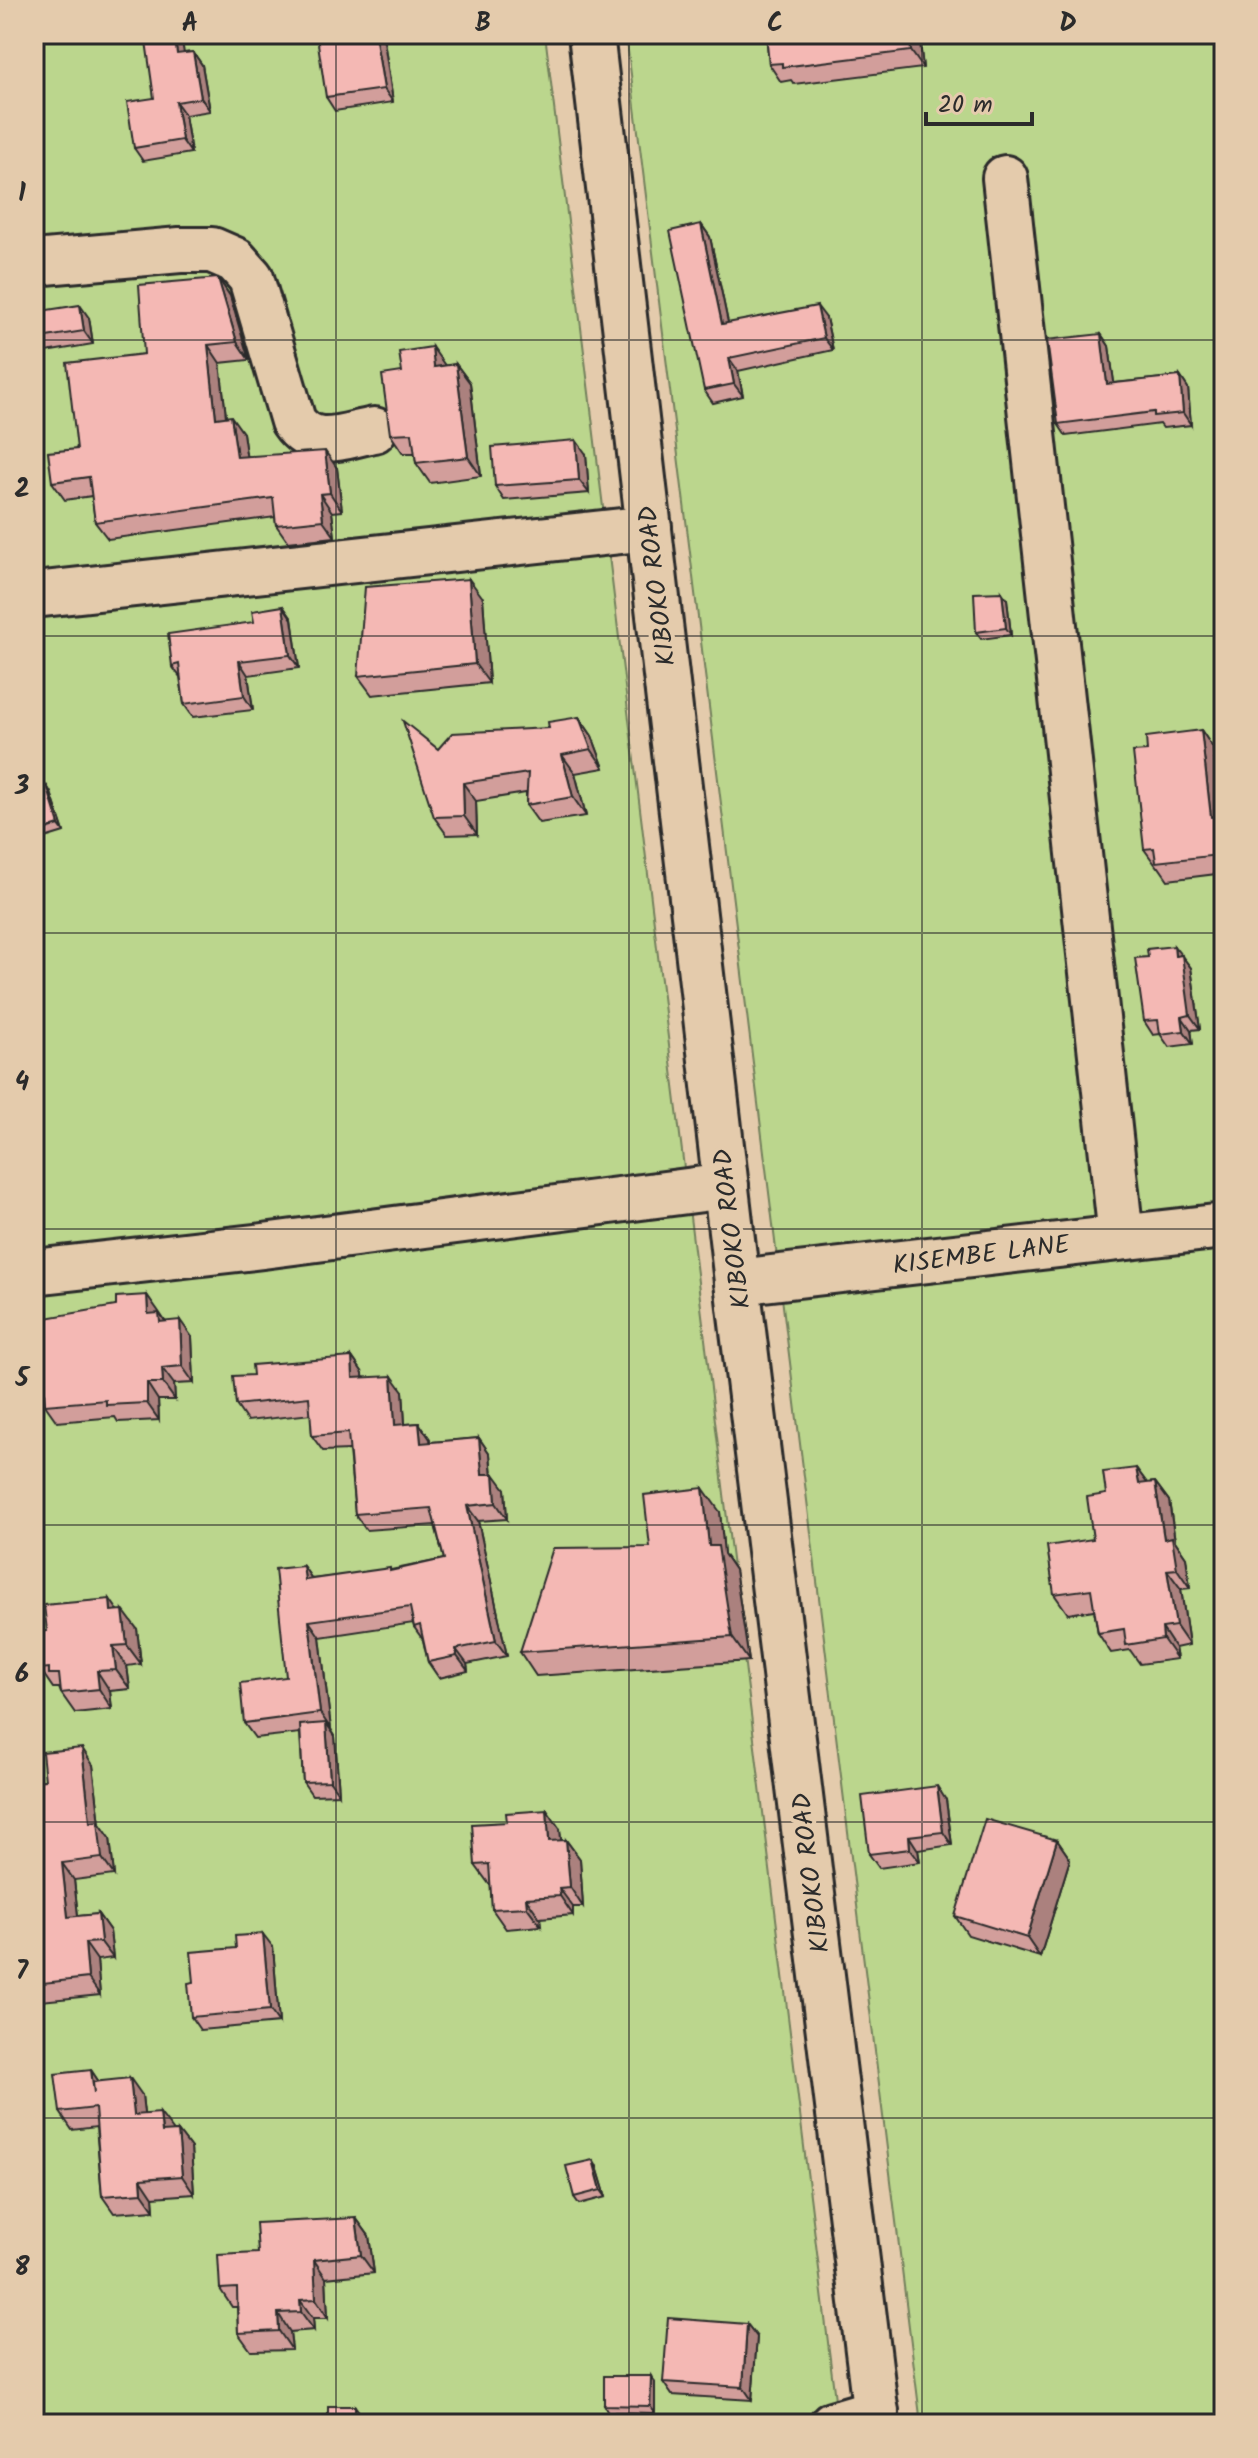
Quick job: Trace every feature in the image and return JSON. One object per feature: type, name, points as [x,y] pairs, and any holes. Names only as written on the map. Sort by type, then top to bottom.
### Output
[{"type":"street","name":"KIBOKO ROAD","points":[[591,34],[737,1282],[876,2417]]},
{"type":"street","points":[[1005,178],[1121,1237]]},
{"type":"street","points":[[34,263],[180,250],[212,250],[235,260],[251,278],[293,421],[302,434],[315,440],[374,430]]},
{"type":"street","points":[[34,595],[649,528]]},
{"type":"street","points":[[34,1272],[263,1246],[726,1186]]},
{"type":"street","name":"KISEMBE LANE","points":[[737,1282],[1224,1226]]},
{"type":"street","points":[[832,2424],[876,2417]]},
{"type":"green space","points":[[34,34],[545,34],[838,2424],[34,2424]]},
{"type":"green space","points":[[626,34],[1224,34],[1224,2424],[921,2424]]},
{"type":"building","points":[[145,34],[174,34],[177,54],[193,52],[201,98],[176,102],[182,140],[134,148],[127,102],[154,98]]},
{"type":"building","points":[[375,34],[384,89],[326,97],[317,37]]},
{"type":"building","points":[[766,34],[909,34],[911,51],[782,67],[782,63],[769,64]]},
{"type":"building","points":[[1221,100],[1224,100],[1224,145],[1223,145]]},
{"type":"building","points":[[701,224],[722,324],[817,306],[824,338],[729,358],[734,384],[704,390],[670,231]]},
{"type":"building","points":[[218,278],[237,342],[208,345],[216,418],[231,416],[237,457],[325,451],[330,493],[320,494],[323,520],[276,525],[273,498],[95,522],[89,477],[52,482],[48,452],[77,449],[67,363],[144,354],[139,285]]},
{"type":"building","points":[[80,305],[84,331],[34,339],[34,312]]},
{"type":"building","points":[[1101,334],[1107,384],[1180,376],[1183,413],[1154,416],[1154,412],[1058,424],[1047,340]]},
{"type":"building","points":[[432,347],[434,367],[456,364],[468,457],[416,463],[412,433],[390,434],[382,375],[402,372],[399,352]]},
{"type":"building","points":[[576,440],[579,480],[495,486],[492,447]]},
{"type":"building","points":[[469,579],[475,664],[358,676],[365,587]]},
{"type":"building","points":[[1002,592],[1006,628],[976,632],[974,593]]},
{"type":"building","points":[[283,606],[290,655],[239,661],[244,696],[184,704],[179,664],[172,666],[168,634],[254,622],[252,611]]},
{"type":"building","points":[[579,717],[591,749],[562,755],[573,797],[526,805],[528,773],[463,783],[464,816],[434,817],[403,721],[438,749],[452,733],[549,728],[548,722]]},
{"type":"building","points":[[1201,730],[1211,817],[1224,816],[1224,857],[1218,855],[1156,862],[1154,848],[1144,849],[1133,752],[1147,751],[1146,737]]},
{"type":"building","points":[[47,786],[59,825],[34,833],[34,790]]},
{"type":"building","points":[[1174,946],[1175,956],[1182,955],[1190,1015],[1182,1017],[1184,1031],[1160,1034],[1158,1020],[1144,1021],[1135,958],[1148,957],[1147,949]]},
{"type":"building","points":[[147,1295],[148,1314],[159,1313],[160,1322],[180,1320],[182,1366],[162,1368],[163,1383],[147,1383],[147,1403],[106,1405],[106,1400],[45,1405],[41,1346],[37,1347],[34,1320],[116,1306],[116,1297]]},
{"type":"building","points":[[352,1357],[353,1378],[392,1376],[395,1425],[419,1423],[421,1443],[479,1438],[482,1474],[494,1474],[496,1503],[467,1506],[496,1641],[456,1649],[457,1656],[428,1662],[420,1625],[414,1627],[410,1607],[309,1621],[320,1713],[244,1723],[240,1683],[286,1677],[275,1569],[303,1566],[305,1580],[390,1568],[390,1571],[444,1559],[431,1508],[355,1514],[348,1433],[312,1436],[309,1397],[236,1405],[233,1376],[253,1375],[252,1365]]},
{"type":"building","points":[[1136,1468],[1139,1484],[1155,1482],[1164,1539],[1172,1537],[1177,1569],[1167,1570],[1176,1626],[1162,1628],[1163,1639],[1126,1645],[1124,1629],[1098,1633],[1091,1589],[1054,1594],[1047,1546],[1093,1539],[1087,1497],[1106,1494],[1103,1472]]},
{"type":"building","points":[[703,1488],[709,1546],[718,1546],[732,1637],[520,1652],[553,1548],[650,1547],[644,1495]]},
{"type":"building","points":[[110,1599],[111,1611],[123,1610],[127,1645],[113,1646],[116,1670],[97,1671],[99,1689],[61,1693],[59,1674],[49,1674],[49,1668],[40,1669],[36,1632],[47,1631],[44,1605]]},
{"type":"building","points":[[326,1723],[330,1781],[303,1782],[300,1725]]},
{"type":"building","points":[[82,1748],[90,1822],[98,1821],[102,1858],[62,1863],[68,1917],[98,1914],[101,1942],[85,1943],[88,1978],[34,1984],[34,1781],[45,1780],[42,1752]]},
{"type":"building","points":[[937,1786],[943,1832],[909,1836],[910,1849],[869,1854],[862,1796]]},
{"type":"building","points":[[547,1810],[549,1841],[566,1840],[570,1887],[559,1888],[560,1896],[526,1898],[527,1907],[492,1909],[489,1864],[475,1865],[472,1824],[507,1822],[506,1813]]},
{"type":"building","points":[[985,1819],[1057,1840],[1027,1938],[955,1916]]},
{"type":"building","points":[[263,1934],[270,2010],[191,2017],[188,1983],[194,1982],[191,1952],[236,1948],[235,1936]]},
{"type":"building","points":[[91,2070],[94,2093],[93,2082],[130,2078],[134,2115],[160,2113],[162,2132],[178,2131],[182,2176],[141,2179],[142,2193],[102,2196],[95,2108],[60,2112],[55,2074]]},
{"type":"building","points":[[593,2160],[601,2190],[574,2197],[566,2166]]},
{"type":"building","points":[[356,2218],[361,2255],[314,2260],[316,2299],[300,2300],[301,2312],[278,2313],[279,2331],[238,2333],[237,2288],[220,2289],[218,2255],[258,2253],[256,2223]]},
{"type":"building","points":[[668,2318],[747,2324],[743,2387],[663,2382]]},
{"type":"building","points":[[604,2376],[651,2376],[650,2406],[604,2405]]},
{"type":"building","points":[[328,2406],[355,2406],[355,2424],[328,2424]]}]
